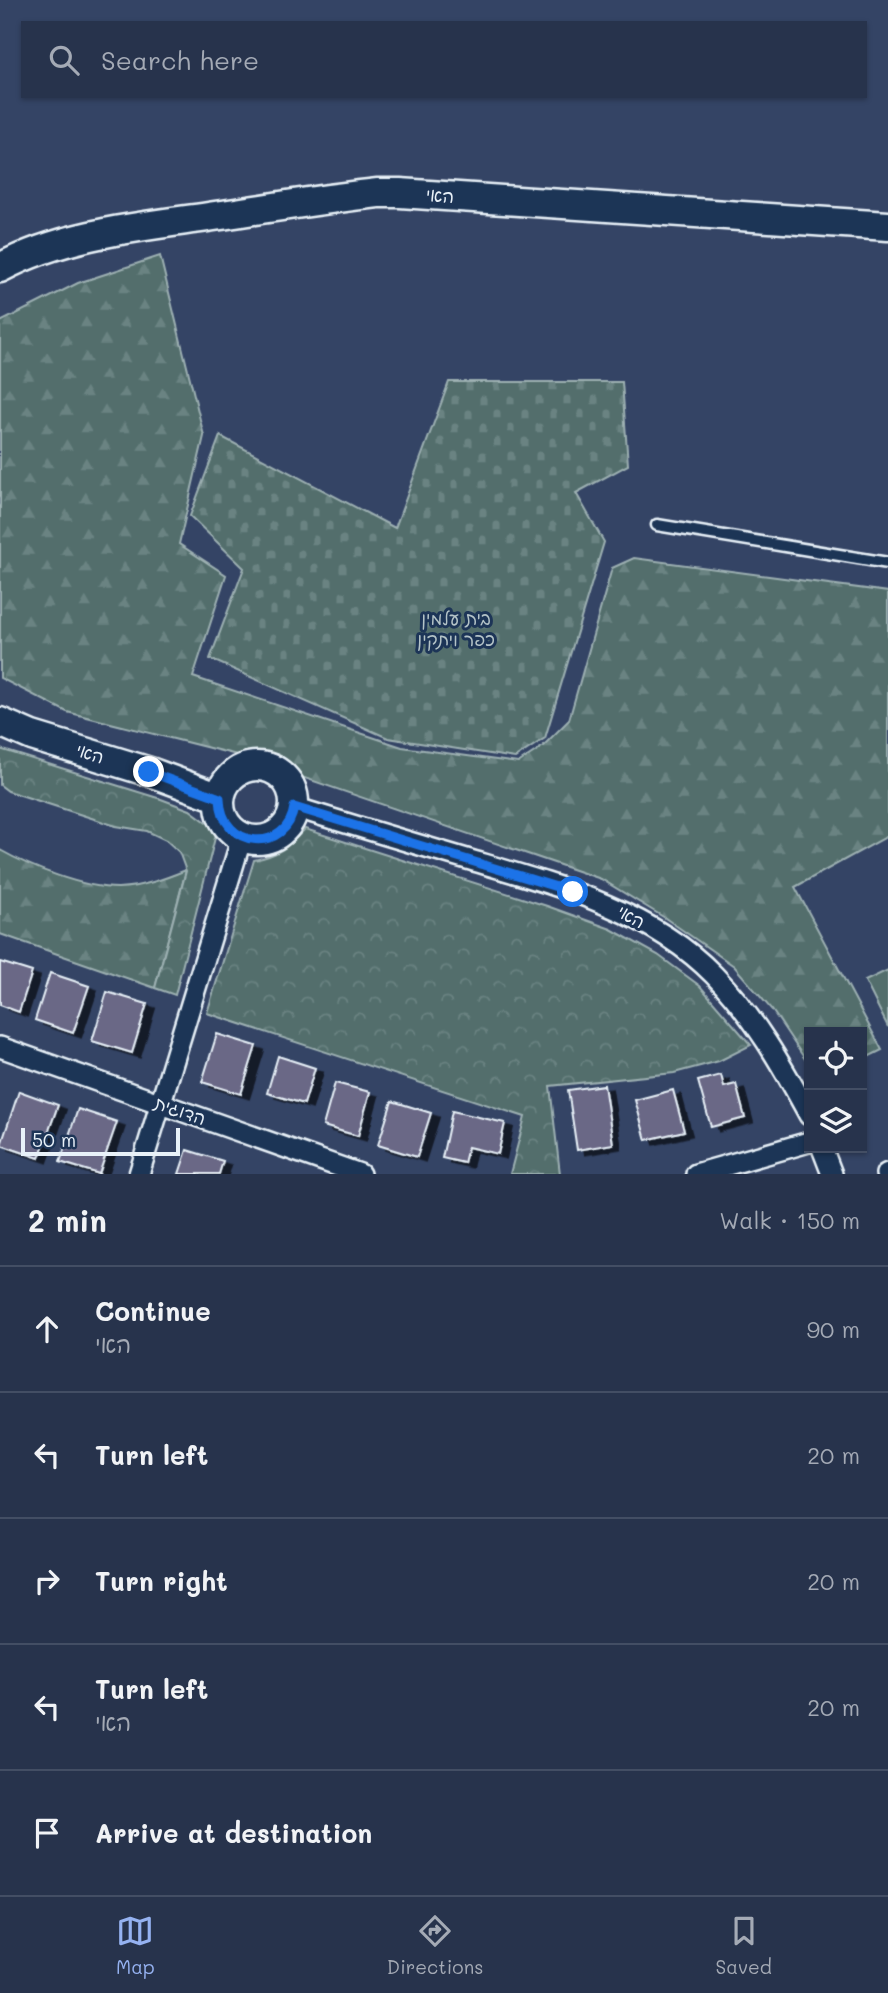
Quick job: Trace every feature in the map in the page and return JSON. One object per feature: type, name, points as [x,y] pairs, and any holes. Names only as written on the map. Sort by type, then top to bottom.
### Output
[{"type":"street","name":"האי","points":[[0,268],[37,251],[117,230],[378,193],[888,226]]},
{"type":"street","name":"האי","points":[[0,722],[32,736],[149,772],[220,798]]},
{"type":"street","points":[[264,766],[285,778],[291,789],[294,807],[281,832],[260,840],[242,836],[230,828],[223,820],[220,798],[223,787],[240,769],[264,766]]},
{"type":"street","name":"האי","points":[[294,807],[538,880],[612,907],[648,925],[713,973],[743,1007],[771,1047],[804,1106]]},
{"type":"street","points":[[139,1174],[242,836]]},
{"type":"street","name":"הדוגית","points":[[0,1047],[360,1174]]},
{"type":"street","points":[[696,1174],[804,1143]]},
{"type":"street","points":[[824,1153],[832,1174]]},
{"type":"lane","points":[[657,524],[888,563]]},
{"type":"green space","points":[[160,256],[204,436],[179,544],[226,575],[193,677],[402,747],[518,763],[542,747],[569,720],[612,568],[634,558],[888,592],[888,836],[795,887],[882,1050],[867,1058],[867,1027],[804,1027],[804,1058],[772,1010],[734,966],[665,918],[601,879],[237,755],[67,712],[0,678],[0,322],[78,283]]},
{"type":"green space","name":"בית עלמין כפר ויתקין","points":[[449,382],[622,382],[628,465],[576,493],[604,542],[545,738],[515,758],[388,738],[210,659],[244,568],[190,516],[220,436],[395,528]]},
{"type":"green space","points":[[0,749],[161,799],[190,810],[217,830],[175,995],[155,988],[186,871],[179,852],[166,840],[147,831],[116,826],[8,791],[0,785]]},
{"type":"green space","points":[[305,829],[611,929],[658,955],[700,986],[751,1045],[719,1061],[674,1073],[550,1086],[560,1174],[510,1174],[525,1117],[207,1013],[254,860],[270,856],[282,849]]},
{"type":"green space","points":[[0,850],[57,875],[104,887],[144,884],[186,870],[155,988],[0,934]]},
{"type":"green space","points":[[888,970],[888,1027],[865,981]]},
{"type":"building","points":[[0,962],[32,972],[19,1012],[0,1005]]},
{"type":"building","points":[[50,973],[89,986],[73,1033],[35,1020]]},
{"type":"building","points":[[107,992],[147,1004],[132,1053],[92,1041]]},
{"type":"building","points":[[217,1034],[256,1046],[241,1094],[202,1082]]},
{"type":"building","points":[[278,1056],[315,1068],[304,1104],[267,1093]]},
{"type":"building","points":[[721,1075],[724,1087],[736,1084],[745,1118],[711,1127],[698,1081]]},
{"type":"building","points":[[335,1083],[370,1092],[358,1136],[323,1126]]},
{"type":"building","points":[[604,1085],[613,1144],[577,1150],[568,1090]]},
{"type":"building","points":[[673,1090],[684,1131],[646,1140],[635,1100]]},
{"type":"building","points":[[19,1091],[58,1105],[39,1158],[1,1145]]},
{"type":"building","points":[[392,1101],[431,1113],[417,1157],[378,1145]]},
{"type":"building","points":[[78,1109],[117,1122],[99,1174],[60,1162]]},
{"type":"building","points":[[452,1111],[505,1123],[498,1154],[468,1147],[464,1163],[442,1158]]},
{"type":"building","points":[[187,1150],[223,1161],[219,1174],[179,1174]]},
{"type":"route","points":[[149,772],[220,798],[223,820],[238,835],[248,839],[271,838],[281,832],[294,807],[573,892]]}]
